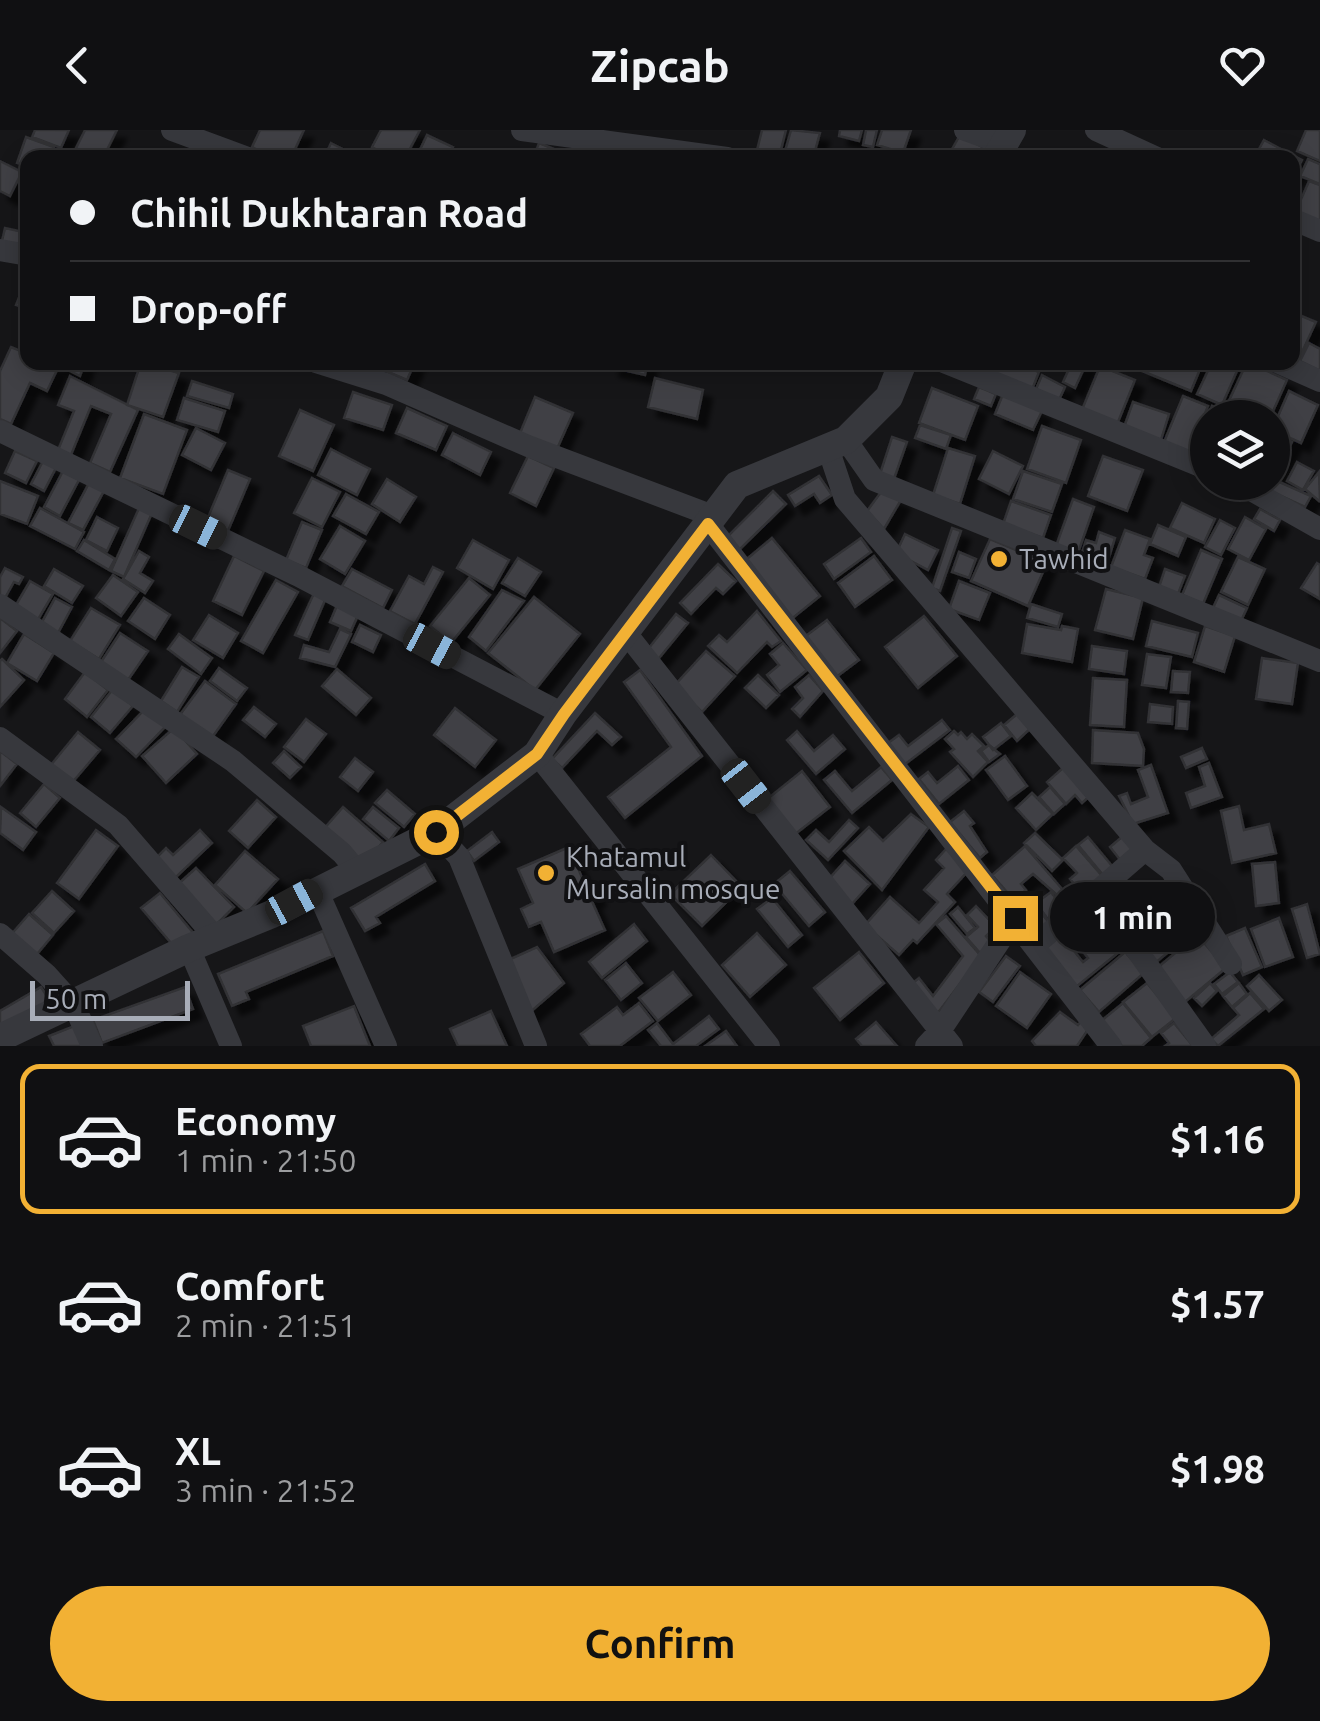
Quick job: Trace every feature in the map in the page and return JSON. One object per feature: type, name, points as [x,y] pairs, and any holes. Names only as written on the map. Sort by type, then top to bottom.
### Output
[{"type":"street","points":[[172,130],[226,150]]},
{"type":"street","points":[[522,130],[668,150]]},
{"type":"street","points":[[965,130],[1004,144]]},
{"type":"street","points":[[1096,130],[1140,150]]},
{"type":"street","points":[[341,370],[386,384],[710,520],[1111,1046]]},
{"type":"street","points":[[0,1038],[202,942],[272,914],[436,832],[537,754],[737,484],[838,444],[890,396],[901,370]]},
{"type":"street","points":[[964,370],[1190,462]]},
{"type":"street","points":[[1295,370],[1320,381]]},
{"type":"street","points":[[0,431],[297,575],[564,714]]},
{"type":"street","points":[[838,444],[874,480],[1320,660]]},
{"type":"street","points":[[838,444],[846,499],[1146,850],[1171,870],[1231,964]]},
{"type":"street","points":[[1269,500],[1320,529]]},
{"type":"street","points":[[0,605],[233,761],[342,853],[357,871]]},
{"type":"street","points":[[626,633],[939,1041],[1015,918]]},
{"type":"street","points":[[0,738],[118,825],[202,942],[232,1046]]},
{"type":"street","points":[[537,754],[769,1046]]},
{"type":"street","points":[[436,832],[459,858],[536,1046]]},
{"type":"street","points":[[1034,946],[1146,850]]},
{"type":"street","points":[[316,890],[386,1046]]},
{"type":"street","points":[[1096,894],[1204,1046]]},
{"type":"street","points":[[0,934],[74,1005],[92,1046]]},
{"type":"building","points":[[35,130],[69,130],[61,148],[32,137]]},
{"type":"building","points":[[85,130],[117,130],[107,150],[76,148]]},
{"type":"building","points":[[260,130],[304,130],[295,150],[252,147]]},
{"type":"building","points":[[381,130],[420,130],[409,150],[372,147]]},
{"type":"building","points":[[762,130],[786,130],[781,150],[757,150]]},
{"type":"building","points":[[791,130],[820,133],[815,150],[785,150]]},
{"type":"building","points":[[840,130],[862,130],[859,141],[839,136]]},
{"type":"building","points":[[866,130],[877,130],[873,147],[863,145]]},
{"type":"building","points":[[882,130],[911,130],[904,150],[877,145]]},
{"type":"building","points":[[1306,130],[1320,130],[1320,161],[1297,150]]},
{"type":"building","points":[[427,135],[453,147],[452,150],[420,150]]},
{"type":"building","points":[[960,135],[984,148],[983,150],[952,150]]},
{"type":"building","points":[[26,137],[54,147],[53,150],[22,150]]},
{"type":"building","points":[[1264,140],[1283,150],[1258,150]]},
{"type":"building","points":[[539,143],[556,150],[536,150]]},
{"type":"building","points":[[1308,159],[1320,164],[1320,184],[1300,176]]},
{"type":"building","points":[[0,161],[20,171],[20,176],[10,196],[0,191]]},
{"type":"building","points":[[1309,181],[1320,185],[1320,223],[1300,215],[1300,202]]},
{"type":"building","points":[[5,228],[20,231],[20,249],[1,245]]},
{"type":"building","points":[[1300,315],[1316,322],[1300,357]]},
{"type":"building","points":[[1309,343],[1320,349],[1320,371],[1300,361]]},
{"type":"building","points":[[11,347],[20,351],[20,370],[57,370],[47,391],[30,383],[11,424],[0,419],[0,371]]},
{"type":"building","points":[[138,370],[179,373],[163,417],[127,405]]},
{"type":"building","points":[[383,370],[411,370],[407,380]]},
{"type":"building","points":[[989,370],[1039,372],[1032,390],[988,373]]},
{"type":"building","points":[[1068,370],[1083,370],[1075,388],[1063,382]]},
{"type":"building","points":[[1098,370],[1110,370],[1135,380],[1116,427],[1081,412]]},
{"type":"building","points":[[1142,370],[1200,370],[1191,391]]},
{"type":"building","points":[[1208,370],[1237,370],[1224,400],[1197,394]]},
{"type":"building","points":[[1243,370],[1265,370],[1287,380],[1278,400],[1229,400]]},
{"type":"building","points":[[1042,375],[1065,387],[1059,400],[1036,389]]},
{"type":"building","points":[[70,376],[138,410],[110,472],[90,463],[111,414],[91,406],[71,455],[58,450],[74,411],[58,405]]},
{"type":"building","points":[[655,378],[703,390],[697,419],[648,407]]},
{"type":"building","points":[[192,381],[233,394],[229,408],[187,396]]},
{"type":"building","points":[[979,387],[996,394],[991,406],[974,399]]},
{"type":"building","points":[[932,388],[978,406],[965,440],[919,423]]},
{"type":"building","points":[[1289,391],[1318,405],[1301,443],[1290,438],[1290,400],[1285,400]]},
{"type":"building","points":[[353,392],[392,405],[383,430],[344,418]]},
{"type":"building","points":[[1003,394],[1042,411],[1033,430],[995,414]]},
{"type":"building","points":[[1183,396],[1193,400],[1189,453],[1164,442]]},
{"type":"building","points":[[535,397],[573,413],[557,449],[520,433]]},
{"type":"building","points":[[184,398],[225,411],[218,432],[177,420]]},
{"type":"building","points":[[1133,402],[1169,414],[1161,440],[1124,427]]},
{"type":"building","points":[[407,408],[447,426],[436,450],[396,433]]},
{"type":"building","points":[[300,410],[334,425],[313,471],[279,456]]},
{"type":"building","points":[[144,414],[187,430],[163,494],[120,478]]},
{"type":"building","points":[[920,425],[951,435],[946,449],[915,438]]},
{"type":"building","points":[[1042,426],[1081,440],[1066,483],[1027,469]]},
{"type":"building","points":[[196,428],[225,443],[211,470],[182,455]]},
{"type":"building","points":[[453,433],[491,452],[480,475],[442,455]]},
{"type":"building","points":[[892,437],[907,442],[894,479],[880,474]]},
{"type":"building","points":[[948,448],[975,456],[960,504],[933,495]]},
{"type":"building","points":[[331,449],[370,469],[357,495],[318,475]]},
{"type":"building","points":[[15,451],[37,461],[26,483],[5,473]]},
{"type":"building","points":[[993,451],[1023,466],[1009,494],[979,479]]},
{"type":"building","points":[[528,456],[554,468],[536,506],[510,493]]},
{"type":"building","points":[[1103,456],[1143,470],[1127,511],[1088,496]]},
{"type":"building","points":[[43,461],[56,468],[44,491],[31,484]]},
{"type":"building","points":[[1297,462],[1314,471],[1303,490],[1290,483]]},
{"type":"building","points":[[228,470],[250,479],[228,531],[206,522]]},
{"type":"building","points":[[63,471],[79,480],[60,516],[44,507]]},
{"type":"building","points":[[1023,471],[1062,484],[1052,512],[1013,499]]},
{"type":"building","points":[[1319,472],[1320,499],[1319,501],[1305,489]]},
{"type":"building","points":[[819,476],[832,495],[820,503],[814,494],[795,506],[788,495]]},
{"type":"building","points":[[312,478],[340,492],[322,527],[294,513]]},
{"type":"building","points":[[387,479],[416,497],[400,522],[372,504]]},
{"type":"building","points":[[0,481],[38,496],[27,524],[0,514]]},
{"type":"building","points":[[89,483],[104,491],[83,530],[68,523]]},
{"type":"building","points":[[1290,487],[1311,496],[1305,507],[1290,500]]},
{"type":"building","points":[[773,491],[786,504],[735,554],[722,542]]},
{"type":"building","points":[[881,492],[901,500],[884,529],[867,511]]},
{"type":"building","points":[[346,494],[379,512],[366,534],[333,516]]},
{"type":"building","points":[[1073,499],[1094,507],[1078,553],[1056,546]]},
{"type":"building","points":[[1011,501],[1051,515],[1043,538],[1003,524]]},
{"type":"building","points":[[1182,503],[1215,519],[1204,543],[1170,528]]},
{"type":"building","points":[[40,508],[84,532],[75,549],[30,526]]},
{"type":"building","points":[[139,508],[152,513],[124,577],[111,571]]},
{"type":"building","points":[[1260,509],[1280,520],[1274,531],[1254,519]]},
{"type":"building","points":[[97,517],[118,528],[107,551],[86,540]]},
{"type":"building","points":[[1245,517],[1266,529],[1249,560],[1228,549]]},
{"type":"building","points":[[1220,520],[1235,528],[1221,555],[1205,547]]},
{"type":"building","points":[[302,522],[322,530],[306,568],[286,560]]},
{"type":"building","points":[[1158,525],[1186,537],[1178,556],[1150,544]]},
{"type":"building","points":[[340,526],[365,541],[345,574],[320,559]]},
{"type":"building","points":[[952,528],[961,531],[940,591],[932,588]]},
{"type":"building","points":[[1125,530],[1150,539],[1144,555],[1153,558],[1145,579],[1111,567]]},
{"type":"building","points":[[1099,532],[1115,538],[1107,564],[1081,556],[1086,540],[1096,543]]},
{"type":"building","points":[[905,534],[938,550],[928,570],[896,553]]},
{"type":"building","points":[[772,538],[820,596],[789,621],[742,563]]},
{"type":"building","points":[[861,538],[871,552],[834,579],[824,564]]},
{"type":"building","points":[[990,539],[1047,563],[1028,606],[971,581]]},
{"type":"building","points":[[84,540],[115,559],[109,570],[77,551]]},
{"type":"building","points":[[473,540],[509,560],[493,589],[457,568]]},
{"type":"building","points":[[1201,550],[1222,559],[1203,604],[1182,595]]},
{"type":"building","points":[[139,551],[149,557],[140,573],[153,581],[145,593],[123,579]]},
{"type":"building","points":[[959,552],[976,559],[969,578],[952,572]]},
{"type":"building","points":[[234,556],[264,571],[242,615],[213,601]]},
{"type":"building","points":[[874,556],[892,580],[855,607],[838,583]]},
{"type":"building","points":[[1238,557],[1265,569],[1248,605],[1221,592]]},
{"type":"building","points":[[518,558],[541,572],[525,596],[502,583]]},
{"type":"building","points":[[1317,563],[1320,565],[1320,599],[1301,588]]},
{"type":"building","points":[[718,564],[736,581],[723,594],[716,588],[691,614],[680,603]]},
{"type":"building","points":[[433,567],[443,572],[415,624],[390,611],[409,576],[424,584]]},
{"type":"building","points":[[5,568],[23,577],[19,584],[14,582],[5,598],[0,596],[0,577]]},
{"type":"building","points":[[54,569],[83,586],[72,603],[44,586]]},
{"type":"building","points":[[352,569],[392,590],[383,608],[342,586]]},
{"type":"building","points":[[1165,569],[1185,576],[1178,594],[1159,587]]},
{"type":"building","points":[[113,575],[138,592],[121,616],[96,598]]},
{"type":"building","points":[[469,578],[490,595],[451,643],[430,626]]},
{"type":"building","points":[[276,580],[298,592],[263,653],[241,641]]},
{"type":"building","points":[[30,581],[53,594],[36,623],[13,610]]},
{"type":"building","points":[[959,581],[990,593],[979,620],[949,609]]},
{"type":"building","points":[[1106,589],[1143,598],[1133,639],[1095,630]]},
{"type":"building","points":[[502,590],[524,601],[486,651],[469,637]]},
{"type":"building","points":[[314,593],[326,598],[308,640],[295,635]]},
{"type":"building","points":[[1219,595],[1247,608],[1241,621],[1213,608]]},
{"type":"building","points":[[534,597],[580,634],[535,690],[488,653]]},
{"type":"building","points":[[55,598],[72,607],[58,633],[41,624]]},
{"type":"building","points":[[144,598],[170,615],[155,639],[128,621]]},
{"type":"building","points":[[338,603],[359,613],[351,631],[330,622]]},
{"type":"building","points":[[1031,604],[1062,614],[1058,627],[1027,618]]},
{"type":"building","points":[[91,608],[120,625],[99,659],[70,641]]},
{"type":"building","points":[[757,611],[781,641],[772,647],[767,642],[737,673],[708,646],[719,635],[727,642]]},
{"type":"building","points":[[676,614],[688,623],[655,663],[644,654]]},
{"type":"building","points":[[209,615],[238,633],[223,658],[193,640]]},
{"type":"building","points":[[924,616],[957,656],[918,688],[885,647]]},
{"type":"building","points":[[0,618],[17,631],[0,653]]},
{"type":"building","points":[[827,620],[859,660],[835,678],[803,638]]},
{"type":"building","points":[[1152,621],[1198,633],[1192,657],[1146,646]]},
{"type":"building","points":[[1027,624],[1078,629],[1072,662],[1022,653]]},
{"type":"building","points":[[360,625],[381,635],[373,652],[352,642]]},
{"type":"building","points":[[1205,626],[1235,636],[1224,672],[1194,662]]},
{"type":"building","points":[[340,629],[351,634],[335,667],[300,658],[304,645],[329,652]]},
{"type":"building","points":[[120,633],[148,651],[128,680],[101,662]]},
{"type":"building","points":[[24,634],[54,653],[37,681],[7,663]]},
{"type":"building","points":[[179,634],[212,658],[201,674],[168,649]]},
{"type":"building","points":[[783,643],[807,670],[780,692],[767,675],[779,665],[770,654]]},
{"type":"building","points":[[1092,646],[1127,651],[1124,674],[1089,669]]},
{"type":"building","points":[[706,651],[735,676],[702,712],[674,686]]},
{"type":"building","points":[[1147,654],[1171,657],[1166,688],[1142,685]]},
{"type":"building","points":[[1262,658],[1298,663],[1292,704],[1256,699]]},
{"type":"building","points":[[0,661],[24,680],[0,707]]},
{"type":"building","points":[[182,667],[199,677],[177,712],[161,701]]},
{"type":"building","points":[[219,668],[247,688],[237,701],[210,681]]},
{"type":"building","points":[[337,669],[371,698],[356,715],[322,686]]},
{"type":"building","points":[[640,670],[702,756],[625,818],[608,797],[671,747],[624,682]]},
{"type":"building","points":[[1173,671],[1190,672],[1188,693],[1171,692]]},
{"type":"building","points":[[85,672],[108,690],[87,717],[65,699]]},
{"type":"building","points":[[758,675],[779,695],[766,708],[745,688]]},
{"type":"building","points":[[809,675],[823,691],[800,717],[792,709],[803,698],[795,687]]},
{"type":"building","points":[[1093,678],[1127,680],[1124,727],[1090,725]]},
{"type":"building","points":[[205,681],[236,704],[211,739],[179,716]]},
{"type":"building","points":[[113,689],[133,706],[110,733],[91,717]]},
{"type":"building","points":[[1178,701],[1189,702],[1187,729],[1176,728]]},
{"type":"building","points":[[1150,704],[1173,707],[1172,724],[1148,722]]},
{"type":"building","points":[[254,707],[276,724],[265,737],[243,720]]},
{"type":"building","points":[[146,708],[166,726],[136,757],[116,739]]},
{"type":"building","points":[[455,708],[496,740],[475,767],[434,735]]},
{"type":"building","points":[[595,713],[621,737],[612,745],[597,731],[562,768],[552,759]]},
{"type":"building","points":[[1017,714],[1030,729],[1017,741],[1004,725]]},
{"type":"building","points":[[306,719],[326,734],[304,762],[284,747]]},
{"type":"building","points":[[942,720],[950,730],[904,765],[888,743],[899,735],[908,746]]},
{"type":"building","points":[[1001,723],[1011,736],[993,750],[983,737]]},
{"type":"building","points":[[174,728],[197,754],[166,783],[142,756]]},
{"type":"building","points":[[1093,730],[1138,733],[1144,749],[1143,766],[1092,763]]},
{"type":"building","points":[[797,731],[814,751],[833,735],[845,749],[816,774],[787,740]]},
{"type":"building","points":[[954,731],[967,739],[972,734],[984,746],[978,751],[988,762],[973,777],[950,752],[954,749],[945,739]]},
{"type":"building","points":[[78,732],[100,750],[71,784],[50,766]]},
{"type":"building","points":[[989,745],[1000,754],[989,762],[981,751]]},
{"type":"building","points":[[1202,748],[1207,759],[1186,768],[1181,757]]},
{"type":"building","points":[[0,751],[17,764],[0,786]]},
{"type":"building","points":[[284,751],[301,767],[290,778],[273,763]]},
{"type":"building","points":[[1005,756],[1027,786],[1008,800],[986,770]]},
{"type":"building","points":[[355,758],[373,772],[358,791],[340,777]]},
{"type":"building","points":[[1209,763],[1222,797],[1191,808],[1186,793],[1205,786],[1199,767]]},
{"type":"building","points":[[1151,765],[1168,813],[1133,824],[1119,796],[1127,793],[1131,804],[1148,797],[1138,770]]},
{"type":"building","points":[[958,766],[969,780],[939,804],[919,779],[928,772],[937,783]]},
{"type":"building","points":[[881,767],[892,780],[852,813],[824,780],[835,771],[852,791]]},
{"type":"building","points":[[1064,767],[1090,796],[1082,803],[1075,795],[1066,804],[1047,782]]},
{"type":"building","points":[[802,771],[830,807],[794,835],[766,800]]},
{"type":"building","points":[[44,784],[60,798],[36,827],[20,813]]},
{"type":"building","points":[[1050,787],[1065,804],[1054,814],[1039,797]]},
{"type":"building","points":[[387,790],[415,814],[404,827],[375,803]]},
{"type":"building","points":[[1032,793],[1053,814],[1036,830],[1016,808]]},
{"type":"building","points":[[257,800],[276,817],[248,848],[229,831]]},
{"type":"building","points":[[1239,806],[1244,830],[1269,824],[1276,853],[1232,863],[1221,811]]},
{"type":"building","points":[[1,807],[36,832],[23,850],[0,833]]},
{"type":"building","points":[[343,807],[383,842],[362,866],[322,831]]},
{"type":"building","points":[[373,807],[399,828],[389,841],[363,819]]},
{"type":"building","points":[[964,811],[987,852],[980,858],[950,822]]},
{"type":"building","points":[[911,814],[929,827],[882,890],[844,851],[869,827],[883,841]]},
{"type":"building","points":[[849,820],[858,828],[828,860],[806,840],[816,830],[829,842]]},
{"type":"building","points":[[96,830],[118,846],[79,899],[57,883]]},
{"type":"building","points":[[200,830],[212,843],[174,879],[155,859],[166,848],[173,855]]},
{"type":"building","points":[[492,832],[499,842],[474,861],[467,851]]},
{"type":"building","points":[[1035,833],[1063,860],[1052,871],[1024,843]]},
{"type":"building","points":[[1123,836],[1135,850],[1121,861],[1110,847]]},
{"type":"building","points":[[1088,837],[1113,867],[1103,875],[1078,845]]},
{"type":"building","points":[[1025,846],[1063,890],[1057,895],[1033,874],[1021,884],[1026,890],[1014,900],[992,875]]},
{"type":"building","points":[[1076,846],[1103,877],[1083,895],[1070,879],[1077,873],[1063,858]]},
{"type":"building","points":[[569,847],[583,880],[588,878],[597,897],[591,899],[605,930],[554,952],[541,922],[529,927],[521,909],[533,903],[518,869]]},
{"type":"building","points":[[946,849],[969,870],[947,894],[955,902],[917,943],[913,940],[899,955],[865,925],[890,897],[919,923],[938,902],[924,890],[944,868],[936,860]]},
{"type":"building","points":[[245,851],[278,879],[247,913],[215,885]]},
{"type":"building","points":[[711,855],[742,887],[702,926],[670,894]]},
{"type":"building","points":[[845,861],[870,884],[852,904],[827,881]]},
{"type":"building","points":[[1275,862],[1279,903],[1256,906],[1252,864]]},
{"type":"building","points":[[425,864],[435,881],[376,917],[380,923],[365,931],[351,908]]},
{"type":"building","points":[[196,868],[234,907],[216,925],[177,885]]},
{"type":"building","points":[[790,871],[825,912],[809,926],[774,884]]},
{"type":"building","points":[[1073,885],[1082,896],[1066,908],[1057,897]]},
{"type":"building","points":[[52,891],[74,911],[54,933],[32,913]]},
{"type":"building","points":[[1051,892],[1065,911],[1050,922],[1036,903]]},
{"type":"building","points":[[160,893],[195,935],[177,950],[141,908]]},
{"type":"building","points":[[772,898],[802,935],[788,947],[757,909]]},
{"type":"building","points":[[1032,901],[1050,924],[1039,932],[1022,910]]},
{"type":"building","points":[[1181,903],[1200,926],[1154,964],[1135,941]]},
{"type":"building","points":[[1307,904],[1320,954],[1307,958],[1292,909]]},
{"type":"building","points":[[976,906],[996,927],[986,936],[992,943],[980,953],[966,937],[978,927],[967,915]]},
{"type":"building","points":[[958,907],[975,928],[967,934],[950,914]]},
{"type":"building","points":[[29,914],[53,935],[33,959],[8,938]]},
{"type":"building","points":[[946,916],[981,956],[934,1018],[909,986],[919,978],[933,996],[963,956],[936,924]]},
{"type":"building","points":[[1279,918],[1293,957],[1265,967],[1251,929]]},
{"type":"building","points":[[1104,923],[1124,948],[1076,987],[1041,945],[1058,931],[1083,962],[1088,958],[1084,953],[1099,941],[1092,932]]},
{"type":"building","points":[[634,924],[647,941],[602,978],[589,962]]},
{"type":"building","points":[[1245,928],[1262,967],[1243,975],[1226,936]]},
{"type":"building","points":[[323,931],[333,956],[246,992],[249,999],[232,1006],[218,974]]},
{"type":"building","points":[[757,933],[786,965],[750,997],[722,965]]},
{"type":"building","points":[[1197,935],[1226,968],[1185,1002],[1157,968]]},
{"type":"building","points":[[537,947],[564,983],[527,1015],[506,961]]},
{"type":"building","points":[[859,952],[884,983],[840,1020],[814,988]]},
{"type":"building","points":[[1125,952],[1144,973],[1099,1012],[1080,990]]},
{"type":"building","points":[[1006,956],[1020,966],[993,1002],[979,992]]},
{"type":"building","points":[[626,963],[642,983],[621,1000],[605,980]]},
{"type":"building","points":[[673,972],[691,995],[658,1021],[639,998]]},
{"type":"building","points":[[1020,972],[1051,994],[1027,1028],[996,1006]]},
{"type":"building","points":[[1230,972],[1238,982],[1222,994],[1214,984]]},
{"type":"building","points":[[1259,975],[1282,1000],[1269,1011],[1247,986]]},
{"type":"building","points":[[1147,983],[1176,1018],[1152,1037],[1123,1002]]},
{"type":"building","points":[[1210,983],[1217,991],[1202,1006],[1194,998]]},
{"type":"building","points":[[1239,983],[1247,994],[1232,1007],[1223,996]]},
{"type":"building","points":[[41,987],[50,1001],[0,1031],[0,1011]]},
{"type":"building","points":[[185,987],[193,1009],[102,1043],[93,1020]]},
{"type":"building","points":[[1250,993],[1264,1009],[1218,1046],[1211,1039],[1239,1015],[1233,1008]]},
{"type":"building","points":[[639,1003],[653,1021],[620,1046],[590,1046],[581,1034],[617,1007],[623,1015]]},
{"type":"building","points":[[1123,1003],[1151,1038],[1142,1046],[1122,1046],[1101,1021]]},
{"type":"building","points":[[354,1006],[370,1046],[311,1046],[303,1026]]},
{"type":"building","points":[[491,1011],[507,1046],[458,1046],[450,1029]]},
{"type":"building","points":[[1060,1012],[1078,1025],[1083,1019],[1089,1028],[1077,1046],[1036,1046],[1032,1041]]},
{"type":"building","points":[[709,1016],[719,1029],[696,1046],[661,1046],[648,1030],[657,1023],[673,1044]]},
{"type":"building","points":[[876,1022],[897,1046],[862,1046],[856,1039]]},
{"type":"building","points":[[1174,1023],[1193,1046],[1165,1046],[1169,1043],[1161,1033]]},
{"type":"building","points":[[74,1026],[82,1046],[54,1046],[49,1036]]},
{"type":"building","points":[[726,1031],[737,1046],[705,1046]]},
{"type":"place","name":"Tawhid","points":[[999,559]]},
{"type":"place","name":"Khatamul Mursalin mosque","points":[[546,873]]},
{"type":"route","points":[[436,832],[537,754],[708,524],[1015,918]]}]
